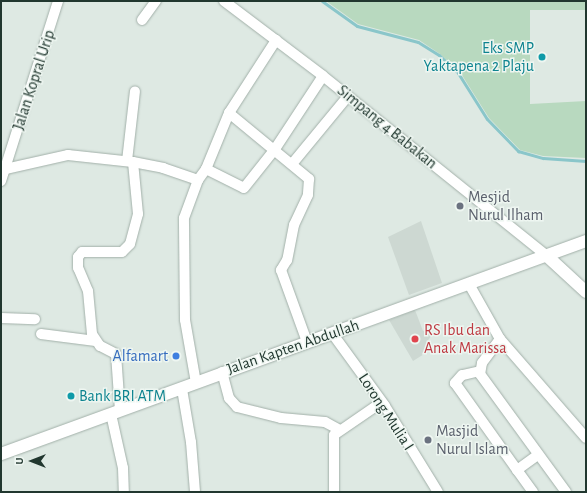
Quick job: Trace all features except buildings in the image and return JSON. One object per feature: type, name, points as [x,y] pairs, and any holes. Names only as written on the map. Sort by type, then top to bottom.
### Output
[{"type":"main road","name":"Jalan Kapten Abdullah","points":[[1,454],[182,389],[222,372],[586,241]]},
{"type":"main road","points":[[547,256],[586,292]]},
{"type":"street","name":"Jalan Kopral Urip","points":[[1,181],[3,170],[58,1]]},
{"type":"street","points":[[142,20],[156,1]]},
{"type":"street","name":"Simpang 4 Babakan","points":[[224,1],[323,76],[547,256]]},
{"type":"street","points":[[196,383],[185,320],[186,257],[183,235],[186,213],[198,180],[206,169],[229,113],[276,40]]},
{"type":"street","points":[[206,169],[244,188],[275,149],[323,76]]},
{"type":"street","points":[[124,492],[123,468],[116,412],[116,354],[103,348],[96,341],[90,329],[88,291],[78,268],[78,258],[80,252],[122,252],[130,244],[138,214],[130,161],[135,91]]},
{"type":"street","points":[[292,164],[348,96]]},
{"type":"street","points":[[229,113],[275,149],[309,179],[308,195],[294,225],[287,260],[281,270],[308,342]]},
{"type":"street","points":[[3,170],[68,155],[130,161],[163,168],[198,180]]},
{"type":"street","points":[[469,284],[500,338],[586,438]]},
{"type":"street","points":[[1,318],[35,319]]},
{"type":"street","name":"Lorong Mulia I","points":[[332,333],[382,402],[438,492]]},
{"type":"street","points":[[41,334],[96,341]]},
{"type":"street","points":[[500,338],[480,371],[462,375],[454,383],[533,492]]},
{"type":"street","points":[[480,371],[538,455],[566,492]]},
{"type":"street","points":[[222,372],[229,398],[237,407],[281,418],[325,422],[338,430]]},
{"type":"street","points":[[182,389],[191,442],[195,492]]},
{"type":"street","points":[[334,492],[333,437],[338,430],[382,402]]},
{"type":"street","points":[[517,470],[538,455]]},
{"type":"shaded area","points":[[421,221],[442,283],[409,295],[388,237]]},
{"type":"shaded area","name":"RS Ibu dan Anak Marissa","points":[[415,310],[423,331],[430,329],[432,335],[426,343],[429,351],[413,361],[389,320]]},
{"type":"green space","points":[[326,1],[586,1],[586,10],[530,10],[530,104],[586,101],[586,158],[543,156],[520,150],[489,118],[460,72],[440,54],[419,40],[358,24]]},
{"type":"waterway","points":[[322,1],[357,26],[418,42],[439,55],[458,73],[487,119],[518,151],[543,158],[586,161]]},
{"type":"place","name":"Eks SMP Yaktapena 2 Plaju","points":[[542,57]]},
{"type":"place","name":"Mesjid Nurul Ilham","points":[[460,206]]},
{"type":"place","name":"RS Ibu dan Anak Marissa","points":[[415,339]]},
{"type":"place","name":"Alfamart","points":[[176,356]]},
{"type":"place","name":"Bank BRI ATM","points":[[71,396]]},
{"type":"place","name":"Masjid Nurul Islam","points":[[428,440]]}]
